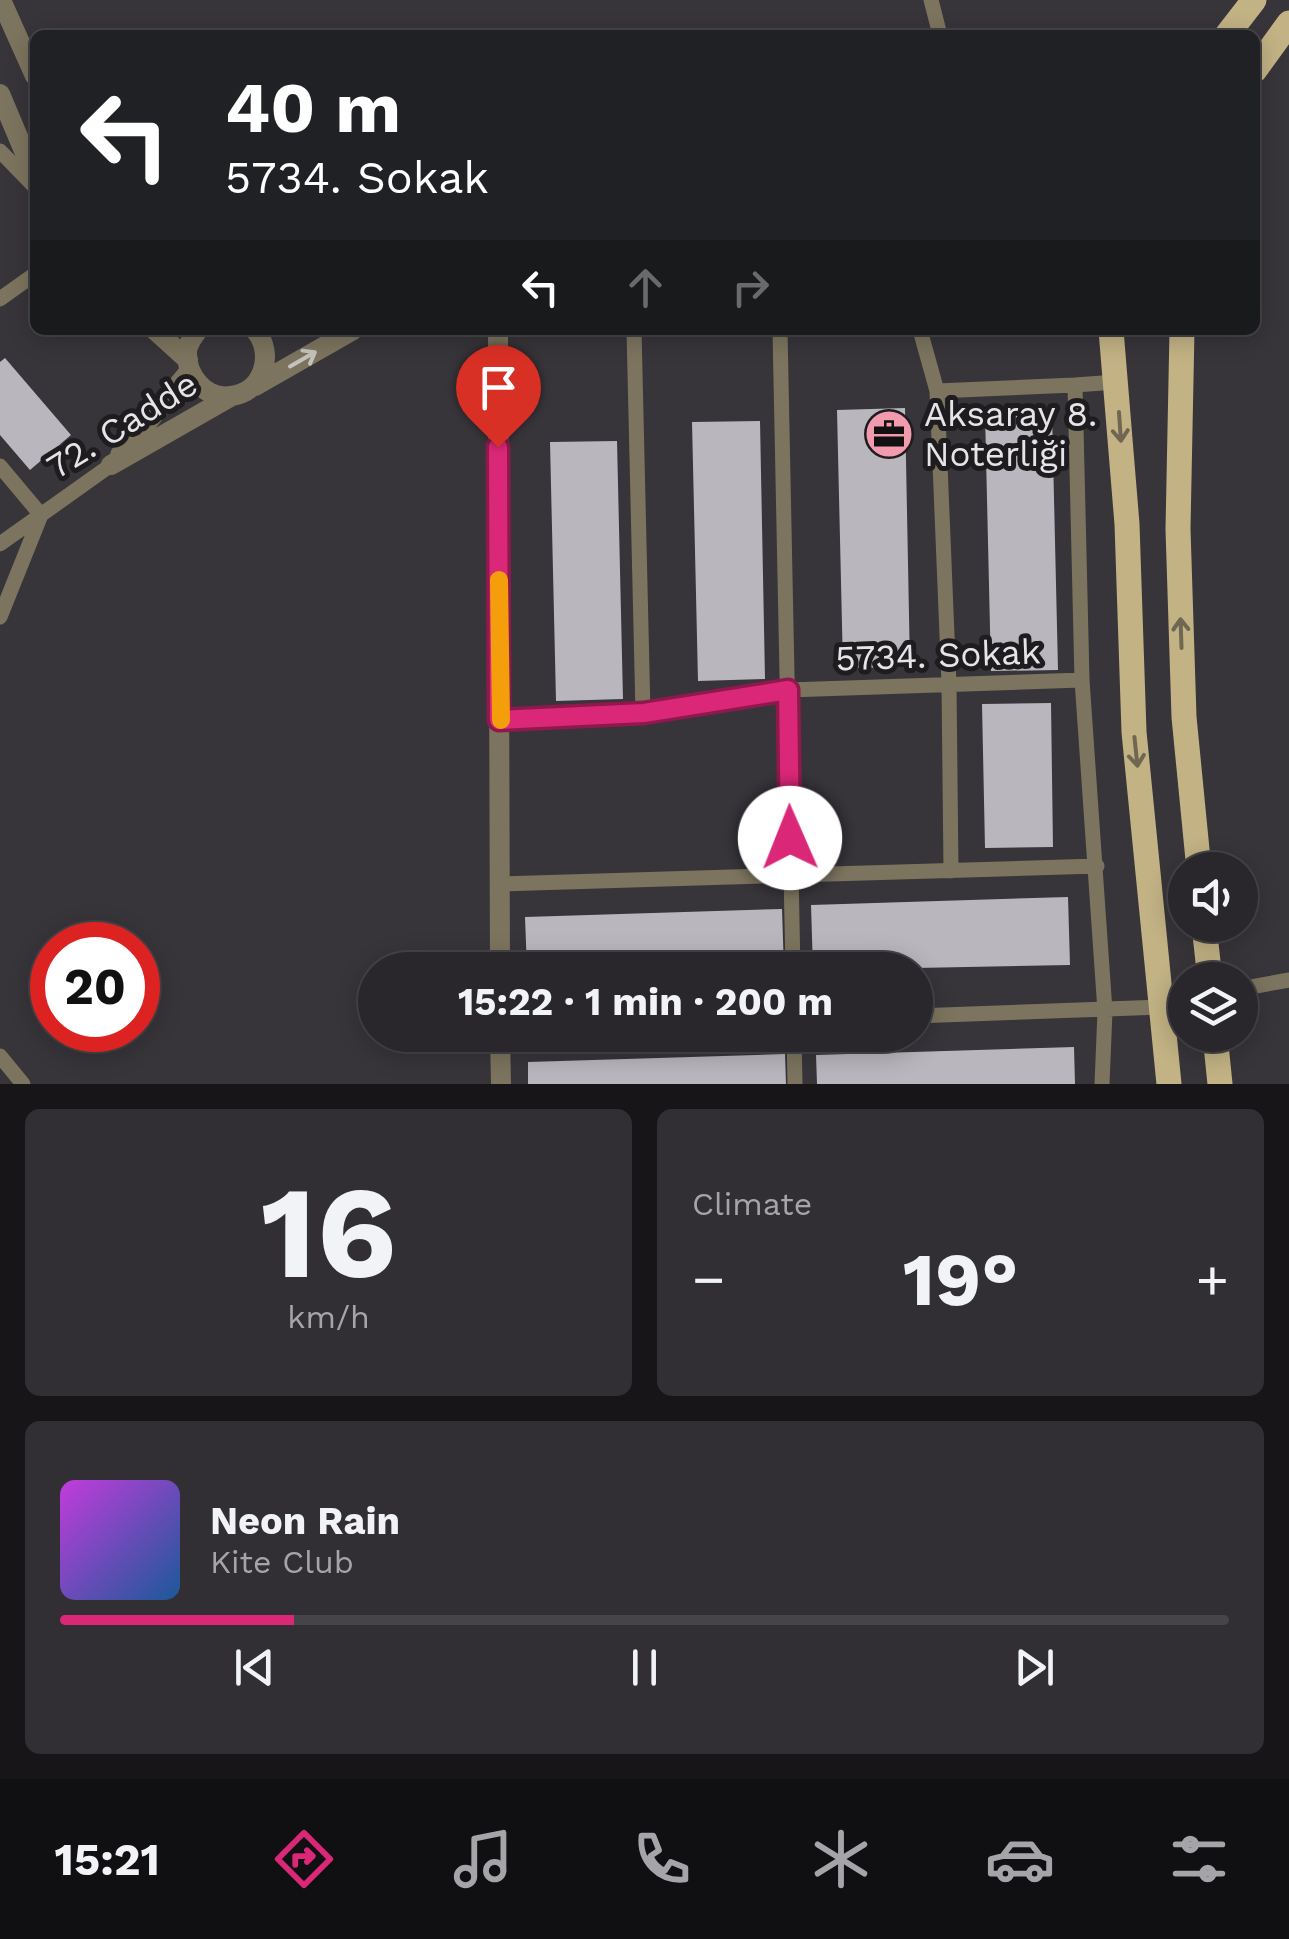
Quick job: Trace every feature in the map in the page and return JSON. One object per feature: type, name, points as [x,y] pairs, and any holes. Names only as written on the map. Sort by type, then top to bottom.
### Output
[{"type":"main road","points":[[1231,30],[1254,0]]},
{"type":"main road","points":[[1260,63],[1289,23]]},
{"type":"main road","points":[[1111,335],[1126,524],[1134,732],[1170,1084]]},
{"type":"main road","points":[[1182,335],[1178,548],[1184,717],[1197,852]]},
{"type":"main road","points":[[1217,1052],[1220,1084]]},
{"type":"street","points":[[1,0],[30,65]]},
{"type":"street","points":[[0,94],[30,165]]},
{"type":"street","points":[[160,335],[206,391],[230,397]]},
{"type":"street","points":[[111,465],[189,366],[187,347],[195,335]]},
{"type":"street","points":[[253,387],[266,366],[264,340],[260,335]]},
{"type":"street","name":"72. Cadde","points":[[111,465],[344,335]]},
{"type":"street","points":[[498,335],[500,952]]},
{"type":"street","points":[[500,1052],[500,1084]]},
{"type":"lane","points":[[931,0],[939,30]]},
{"type":"lane","points":[[0,152],[30,182]]},
{"type":"lane","points":[[0,300],[30,278]]},
{"type":"lane","points":[[634,335],[644,713]]},
{"type":"lane","points":[[780,335],[793,952]]},
{"type":"lane","points":[[921,335],[937,391],[949,684],[951,871]]},
{"type":"lane","points":[[937,391],[1116,382]]},
{"type":"lane","points":[[1075,385],[1082,680],[1105,1011],[1102,1084]]},
{"type":"lane","name":"72. Cadde","points":[[0,544],[111,465]]},
{"type":"lane","points":[[0,466],[41,515],[0,618]]},
{"type":"lane","name":"5734. Sokak","points":[[499,720],[644,713],[788,690],[1082,680]]},
{"type":"lane","points":[[500,884],[1097,866]]},
{"type":"lane","points":[[1258,986],[1289,980]]},
{"type":"lane","points":[[933,1016],[1162,1007]]},
{"type":"lane","points":[[795,1052],[796,1084]]},
{"type":"lane","points":[[0,1056],[24,1084]]},
{"type":"building","points":[[5,358],[71,435],[30,470],[0,435],[0,362]]},
{"type":"building","points":[[905,408],[910,667],[843,668],[837,410]]},
{"type":"building","points":[[1052,412],[1058,670],[991,671],[985,413]]},
{"type":"building","points":[[760,421],[765,679],[698,681],[692,422]]},
{"type":"building","points":[[617,441],[623,699],[556,701],[550,442]]},
{"type":"building","points":[[1051,703],[1053,847],[985,848],[982,704]]},
{"type":"building","points":[[1068,897],[1070,965],[933,968],[933,952],[812,952],[811,905]]},
{"type":"building","points":[[782,909],[783,952],[526,952],[525,917]]},
{"type":"building","points":[[1074,1047],[1075,1084],[817,1084],[816,1055]]},
{"type":"building","points":[[785,1054],[786,1084],[528,1084],[528,1062]]},
{"type":"slow traffic","points":[[499,580],[501,720]]},
{"type":"place","name":"Aksaray 8. Noterliği","points":[[889,434]]},
{"type":"route","points":[[498,447],[499,720],[644,713],[788,690],[790,838]]}]
